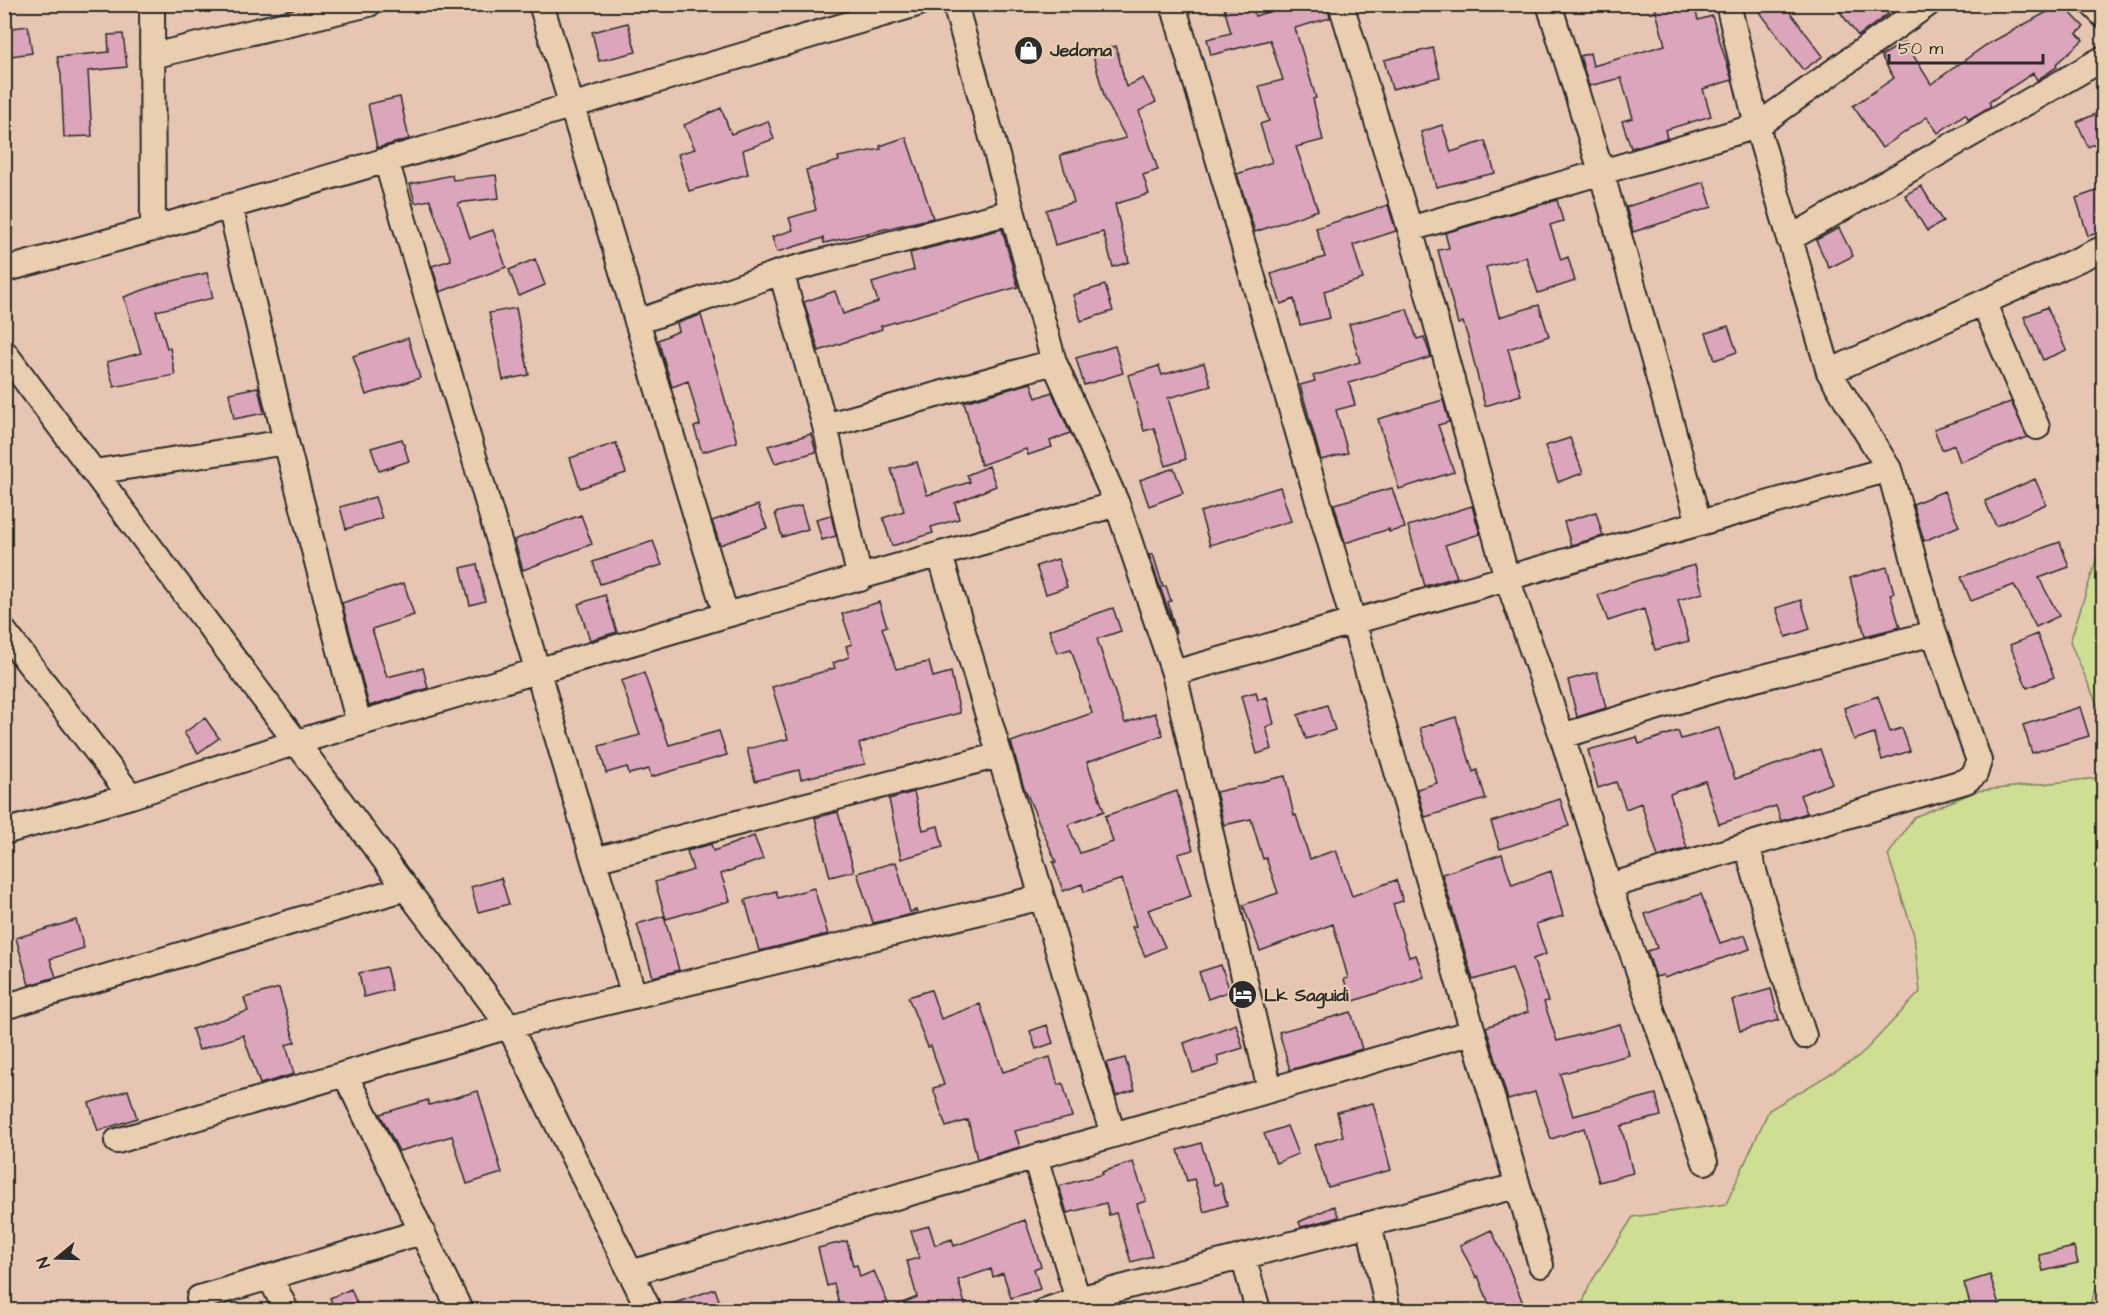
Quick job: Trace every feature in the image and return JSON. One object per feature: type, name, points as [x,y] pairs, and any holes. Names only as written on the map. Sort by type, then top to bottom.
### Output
[{"type":"street","points":[[152,4],[153,229]]},
{"type":"street","points":[[152,56],[369,4]]},
{"type":"street","points":[[542,4],[726,615]]},
{"type":"street","points":[[4,270],[230,207],[917,4]]},
{"type":"street","points":[[955,4],[1054,362],[1118,504],[1174,673],[1270,1090]]},
{"type":"street","points":[[1173,4],[1541,1265]]},
{"type":"street","points":[[1341,4],[1410,229],[1507,578],[1562,736],[1609,886],[1705,1162]]},
{"type":"street","points":[[1549,4],[1601,171],[1699,523]]},
{"type":"street","points":[[1609,886],[1966,781],[1975,774],[1979,761],[1934,633],[1889,469],[1829,372],[1756,126],[1728,4]]},
{"type":"street","points":[[1410,229],[1756,126],[1928,4]]},
{"type":"street","points":[[2092,4],[2103,16]]},
{"type":"street","points":[[1790,239],[2103,58]]},
{"type":"street","points":[[386,160],[634,996]]},
{"type":"street","points":[[230,207],[286,442],[359,724]]},
{"type":"street","points":[[637,322],[781,272],[1011,212]]},
{"type":"street","points":[[1829,372],[1984,304],[2103,248]]},
{"type":"street","points":[[781,272],[825,426],[860,579]]},
{"type":"street","points":[[1984,304],[2037,427]]},
{"type":"street","points":[[4,352],[509,1026],[649,1311]]},
{"type":"street","points":[[825,426],[1054,362]]},
{"type":"street","points":[[94,471],[286,442]]},
{"type":"street","points":[[1174,673],[1889,469]]},
{"type":"street","points":[[4,832],[131,796],[297,742],[726,615],[860,579],[1118,504]]},
{"type":"street","points":[[940,555],[1113,1135]]},
{"type":"street","points":[[4,631],[131,796]]},
{"type":"street","points":[[1562,736],[1721,688],[1934,633]]},
{"type":"street","points":[[594,860],[1000,755]]},
{"type":"street","points":[[1747,846],[1778,956],[1804,1036]]},
{"type":"street","points":[[4,1007],[406,888]]},
{"type":"street","points":[[117,1141],[509,1026],[1042,897]]},
{"type":"street","points":[[630,1273],[1473,1032]]},
{"type":"street","points":[[345,1074],[459,1311]]},
{"type":"street","points":[[1035,1157],[1079,1305]]},
{"type":"street","points":[[1047,1311],[1079,1305],[1243,1256],[1517,1186]]},
{"type":"street","points":[[1369,1224],[1388,1311]]},
{"type":"street","points":[[199,1298],[421,1232]]},
{"type":"street","points":[[1243,1256],[1258,1311]]},
{"type":"street","points":[[270,1277],[286,1311]]},
{"type":"green space","points":[[2103,539],[2103,718],[2070,642]]},
{"type":"green space","points":[[2103,740],[2104,1272],[2087,1310],[1580,1310],[1590,1284],[1633,1217],[1726,1204],[1769,1110],[1859,1057],[1920,992],[1914,935],[1888,855],[1914,817],[1977,791],[2098,778]]},
{"type":"building","points":[[1223,4],[1252,4],[1255,16],[1293,4],[1327,4],[1330,18],[1295,28],[1316,98],[1313,99],[1323,140],[1296,147],[1318,210],[1255,232],[1237,174],[1272,162],[1260,124],[1269,121],[1259,86],[1283,80],[1270,40],[1211,55],[1207,39],[1231,33]]},
{"type":"building","points":[[1654,4],[1694,4],[1698,20],[1712,16],[1732,80],[1703,89],[1711,116],[1665,130],[1667,138],[1631,148],[1622,121],[1633,118],[1621,78],[1589,86],[1580,56],[1590,53],[1593,66],[1665,45]]},
{"type":"building","points":[[1768,4],[1784,4],[1823,56],[1803,70],[1759,11]]},
{"type":"building","points":[[1834,4],[1881,4],[1888,14],[1858,36]]},
{"type":"building","points":[[2062,4],[2084,27],[2077,33],[2083,40],[2056,64],[2057,67],[2037,80],[2033,73],[1989,102],[1991,106],[1969,119],[1965,114],[1938,133],[1927,117],[1882,148],[1853,106],[1894,78],[1881,56],[1905,42],[1931,84],[1986,45]]},
{"type":"building","points":[[628,23],[636,52],[599,61],[592,32]]},
{"type":"building","points":[[28,26],[32,53],[4,57],[4,29]]},
{"type":"building","points":[[123,34],[127,67],[88,71],[92,136],[64,137],[61,74],[57,57],[109,52],[108,35]]},
{"type":"building","points":[[1116,46],[1126,87],[1143,78],[1156,102],[1139,111],[1158,170],[1143,175],[1149,194],[1115,204],[1129,262],[1113,267],[1103,232],[1055,245],[1046,210],[1074,202],[1060,155],[1126,138],[1105,99],[1092,52]]},
{"type":"building","points":[[1433,48],[1440,77],[1392,89],[1384,60]]},
{"type":"building","points":[[400,97],[409,139],[377,148],[368,104]]},
{"type":"building","points":[[721,108],[731,134],[768,121],[774,139],[743,150],[748,174],[689,191],[678,154],[695,149],[684,125]]},
{"type":"building","points":[[2103,111],[2103,140],[2088,147],[2077,122]]},
{"type":"building","points":[[1442,125],[1451,152],[1485,141],[1495,173],[1436,187],[1421,132]]},
{"type":"building","points":[[906,137],[933,218],[824,243],[823,238],[777,252],[772,237],[793,230],[789,218],[816,210],[806,170],[839,161],[838,157],[881,149],[880,146]]},
{"type":"building","points":[[452,175],[453,180],[496,175],[499,198],[458,203],[470,238],[493,230],[506,267],[440,292],[432,266],[451,260],[430,200],[415,203],[410,184]]},
{"type":"building","points":[[1704,182],[1712,207],[1633,232],[1626,207]]},
{"type":"building","points":[[1921,186],[1943,222],[1927,231],[1905,195]]},
{"type":"building","points":[[2099,190],[2103,205],[2103,231],[2088,236],[2076,198]]},
{"type":"building","points":[[1557,200],[1563,221],[1550,225],[1561,260],[1568,257],[1575,281],[1538,293],[1526,257],[1486,267],[1499,317],[1539,305],[1549,336],[1508,349],[1521,395],[1485,406],[1468,338],[1463,322],[1458,324],[1438,250],[1449,248],[1445,233]]},
{"type":"building","points":[[1388,205],[1396,231],[1353,245],[1363,279],[1324,291],[1330,318],[1300,325],[1294,299],[1281,304],[1271,274],[1325,257],[1316,228]]},
{"type":"building","points":[[1839,228],[1853,256],[1829,268],[1816,240]]},
{"type":"building","points":[[1002,229],[1018,287],[881,326],[882,329],[819,351],[804,302],[835,291],[843,314],[878,302],[872,283],[914,270],[910,253]]},
{"type":"building","points":[[535,259],[545,285],[519,296],[509,270]]},
{"type":"building","points":[[207,273],[213,298],[156,311],[167,348],[170,348],[175,375],[114,387],[107,362],[141,353],[124,297],[160,284]]},
{"type":"building","points":[[1105,285],[1113,311],[1081,321],[1073,295]]},
{"type":"building","points":[[2047,307],[2066,350],[2043,360],[2024,317]]},
{"type":"building","points":[[516,308],[529,375],[503,380],[489,313]]},
{"type":"building","points":[[1407,309],[1417,339],[1424,337],[1431,357],[1349,383],[1355,405],[1336,410],[1348,453],[1321,460],[1300,385],[1315,381],[1313,376],[1360,362],[1349,324]]},
{"type":"building","points":[[701,315],[737,442],[702,452],[694,427],[700,425],[688,381],[672,387],[658,340],[679,331],[677,323]]},
{"type":"building","points":[[1728,326],[1737,352],[1715,360],[1706,333]]},
{"type":"building","points":[[408,338],[420,378],[366,395],[353,356]]},
{"type":"building","points":[[1115,346],[1123,373],[1084,385],[1076,358]]},
{"type":"building","points":[[1204,363],[1211,386],[1168,398],[1186,459],[1166,466],[1154,428],[1144,431],[1128,375],[1159,366],[1162,375]]},
{"type":"building","points":[[1031,383],[1036,398],[1052,392],[1070,433],[1050,441],[1052,447],[1028,455],[1026,449],[981,465],[964,402]]},
{"type":"building","points":[[258,387],[264,413],[234,419],[229,393]]},
{"type":"building","points":[[1443,400],[1449,422],[1438,425],[1454,472],[1399,489],[1378,419]]},
{"type":"building","points":[[2011,402],[2028,437],[1960,462],[1954,445],[1942,450],[1934,429]]},
{"type":"building","points":[[811,434],[816,452],[775,463],[768,446]]},
{"type":"building","points":[[1570,438],[1583,473],[1558,482],[1545,446]]},
{"type":"building","points":[[402,439],[409,461],[379,471],[371,448]]},
{"type":"building","points":[[616,443],[626,473],[580,488],[570,458]]},
{"type":"building","points":[[917,462],[927,495],[970,482],[967,475],[989,466],[996,486],[955,503],[959,519],[931,527],[933,533],[892,546],[883,518],[904,511],[891,469]]},
{"type":"building","points":[[1174,468],[1183,493],[1149,506],[1140,480]]},
{"type":"building","points":[[2035,479],[2046,504],[1996,526],[1985,501]]},
{"type":"building","points":[[1280,487],[1291,521],[1210,545],[1200,512]]},
{"type":"building","points":[[1392,488],[1405,528],[1389,532],[1389,529],[1345,543],[1334,504]]},
{"type":"building","points":[[1944,491],[1959,526],[1924,541],[1913,504]]},
{"type":"building","points":[[375,497],[382,518],[346,529],[340,507]]},
{"type":"building","points":[[758,505],[767,528],[720,545],[712,521]]},
{"type":"building","points":[[801,506],[808,529],[782,537],[775,513]]},
{"type":"building","points":[[1472,506],[1480,534],[1445,545],[1457,577],[1425,586],[1408,526]]},
{"type":"building","points":[[1596,512],[1603,536],[1571,545],[1564,522]]},
{"type":"building","points":[[581,515],[592,544],[523,570],[514,540]]},
{"type":"building","points":[[831,515],[836,536],[822,540],[816,519]]},
{"type":"building","points":[[653,541],[662,565],[600,584],[593,562]]},
{"type":"building","points":[[2060,542],[2069,567],[2039,578],[2059,616],[2036,627],[2014,585],[1971,601],[1961,577]]},
{"type":"building","points":[[1153,554],[1163,587],[1166,586],[1171,601],[1168,602],[1176,633],[1149,555]]},
{"type":"building","points":[[1058,559],[1067,587],[1046,594],[1036,566]]},
{"type":"building","points":[[477,564],[485,601],[470,605],[461,568]]},
{"type":"building","points":[[1695,565],[1703,593],[1678,600],[1689,641],[1655,650],[1644,609],[1608,621],[1598,595],[1636,581]]},
{"type":"building","points":[[1887,567],[1894,593],[1890,594],[1900,627],[1865,636],[1850,578]]},
{"type":"building","points":[[404,583],[414,615],[372,629],[387,677],[423,668],[428,688],[369,706],[342,603]]},
{"type":"building","points":[[605,595],[617,632],[590,640],[578,604]]},
{"type":"building","points":[[1801,600],[1810,629],[1786,637],[1776,608]]},
{"type":"building","points":[[879,602],[887,626],[882,628],[896,669],[929,662],[933,677],[951,672],[960,713],[902,728],[859,744],[865,764],[801,779],[799,770],[755,781],[747,749],[788,739],[772,687],[835,668],[833,663],[849,657],[846,646],[852,644],[842,614]]},
{"type":"building","points":[[1113,608],[1121,631],[1097,639],[1125,723],[1155,713],[1163,735],[1087,762],[1104,811],[1068,825],[1080,853],[1113,842],[1105,816],[1177,791],[1193,850],[1178,854],[1191,896],[1148,910],[1165,947],[1145,956],[1132,927],[1136,926],[1122,879],[1084,892],[1082,884],[1063,891],[1053,862],[1056,862],[1023,785],[1011,742],[1092,713],[1071,649],[1057,653],[1049,630]]},
{"type":"building","points":[[2037,634],[2054,677],[2027,688],[2010,645]]},
{"type":"building","points":[[1597,672],[1606,708],[1577,717],[1568,680]]},
{"type":"building","points":[[644,673],[669,745],[719,731],[727,755],[651,777],[649,769],[629,774],[627,767],[606,773],[599,746],[640,735],[621,681]]},
{"type":"building","points":[[1256,692],[1258,700],[1267,697],[1274,724],[1266,727],[1272,749],[1257,754],[1241,696]]},
{"type":"building","points":[[1878,696],[1890,732],[1902,728],[1910,751],[1882,760],[1874,733],[1854,740],[1844,708]]},
{"type":"building","points":[[1327,705],[1335,730],[1306,739],[1298,715]]},
{"type":"building","points":[[2080,707],[2089,736],[2032,753],[2023,725]]},
{"type":"building","points":[[1456,717],[1473,772],[1477,770],[1486,799],[1425,817],[1417,789],[1437,783],[1420,728]]},
{"type":"building","points":[[205,718],[219,738],[198,753],[184,733]]},
{"type":"building","points":[[1719,728],[1735,779],[1820,749],[1832,783],[1800,795],[1807,813],[1781,821],[1776,806],[1719,824],[1705,781],[1670,794],[1687,848],[1658,857],[1641,803],[1626,809],[1616,782],[1598,788],[1588,750],[1637,737],[1639,744],[1678,731],[1681,739]]},
{"type":"building","points":[[1285,776],[1294,816],[1296,815],[1310,859],[1336,850],[1352,896],[1396,880],[1403,901],[1393,904],[1409,957],[1416,955],[1424,977],[1351,1002],[1344,979],[1348,978],[1333,924],[1260,951],[1243,905],[1278,893],[1266,858],[1263,859],[1251,819],[1224,825],[1216,792]]},
{"type":"building","points":[[914,792],[923,830],[938,826],[943,847],[901,859],[889,799]]},
{"type":"building","points":[[1560,799],[1569,826],[1500,849],[1491,822]]},
{"type":"building","points":[[838,812],[854,871],[830,877],[815,818]]},
{"type":"building","points":[[754,836],[763,859],[721,874],[730,901],[666,919],[655,882],[693,870],[687,851],[711,844],[713,851]]},
{"type":"building","points":[[1502,854],[1512,885],[1551,871],[1563,916],[1536,924],[1546,954],[1533,959],[1548,1001],[1544,1002],[1557,1041],[1620,1024],[1629,1055],[1560,1074],[1573,1116],[1656,1094],[1661,1116],[1621,1126],[1633,1173],[1599,1182],[1584,1128],[1551,1139],[1535,1092],[1508,1100],[1486,1027],[1528,1012],[1512,968],[1473,980],[1442,874]]},
{"type":"building","points":[[896,862],[910,912],[916,910],[917,913],[873,923],[857,873]]},
{"type":"building","points":[[501,878],[509,904],[478,912],[471,887]]},
{"type":"building","points":[[814,888],[828,934],[759,951],[745,900],[776,891],[778,898]]},
{"type":"building","points":[[1701,894],[1720,943],[1745,935],[1750,949],[1664,978],[1663,975],[1656,977],[1647,951],[1657,948],[1645,914]]},
{"type":"building","points":[[664,916],[679,970],[653,977],[637,924]]},
{"type":"building","points":[[76,920],[84,948],[50,959],[56,977],[29,985],[16,938]]},
{"type":"building","points":[[1221,965],[1230,991],[1208,999],[1199,972]]},
{"type":"building","points":[[386,967],[392,990],[364,997],[359,973]]},
{"type":"building","points":[[279,988],[295,1042],[286,1045],[294,1074],[260,1084],[243,1035],[199,1050],[192,1029],[248,1011],[244,998]]},
{"type":"building","points":[[1771,989],[1779,1020],[1740,1031],[1732,1000]]},
{"type":"building","points":[[931,990],[941,1019],[980,1004],[1003,1072],[1050,1057],[1058,1085],[1063,1083],[1072,1117],[1015,1131],[1020,1147],[977,1159],[968,1120],[946,1127],[933,1088],[944,1085],[931,1046],[928,1047],[908,997]]},
{"type":"building","points":[[1351,1012],[1362,1049],[1290,1070],[1279,1032]]},
{"type":"building","points":[[1236,1024],[1243,1048],[1217,1056],[1219,1065],[1193,1073],[1184,1043]]},
{"type":"building","points":[[1047,1025],[1053,1043],[1036,1049],[1030,1031]]},
{"type":"building","points":[[1125,1058],[1135,1090],[1116,1096],[1106,1063]]},
{"type":"building","points":[[128,1090],[137,1118],[98,1131],[89,1103]]},
{"type":"building","points":[[478,1091],[502,1173],[467,1184],[452,1136],[399,1151],[380,1114],[428,1100],[429,1105]]},
{"type":"building","points":[[1373,1103],[1391,1170],[1328,1187],[1314,1145],[1343,1136],[1337,1112]]},
{"type":"building","points":[[1287,1126],[1298,1154],[1276,1163],[1264,1134]]},
{"type":"building","points":[[1201,1143],[1214,1185],[1221,1183],[1227,1205],[1204,1212],[1194,1179],[1187,1181],[1178,1150]]},
{"type":"building","points":[[1133,1162],[1146,1201],[1137,1204],[1152,1256],[1131,1262],[1116,1213],[1109,1215],[1106,1203],[1067,1213],[1059,1186],[1103,1174],[1102,1172]]},
{"type":"building","points":[[1334,1206],[1339,1217],[1301,1227],[1299,1222]]},
{"type":"building","points":[[1025,1220],[1041,1266],[1034,1269],[1040,1289],[1011,1298],[1003,1273],[993,1277],[991,1269],[958,1280],[967,1311],[841,1311],[834,1284],[827,1286],[818,1248],[847,1241],[853,1266],[857,1265],[860,1277],[874,1271],[890,1308],[917,1297],[907,1261],[919,1258],[911,1231],[929,1226],[935,1245],[952,1239],[954,1246]]},
{"type":"building","points":[[1491,1230],[1526,1311],[1492,1311],[1478,1276],[1476,1277],[1460,1245]]},
{"type":"building","points":[[2074,1247],[2078,1263],[2043,1271],[2039,1255]]},
{"type":"building","points":[[1990,1275],[2001,1311],[1972,1311],[1964,1283]]},
{"type":"building","points":[[351,1289],[360,1311],[335,1311],[330,1298]]},
{"type":"building","points":[[715,1289],[723,1311],[663,1311],[663,1307]]},
{"type":"place","name":"Jedoma","points":[[1029,50]]},
{"type":"place","name":"Lk Saguidi","points":[[1243,995]]}]
